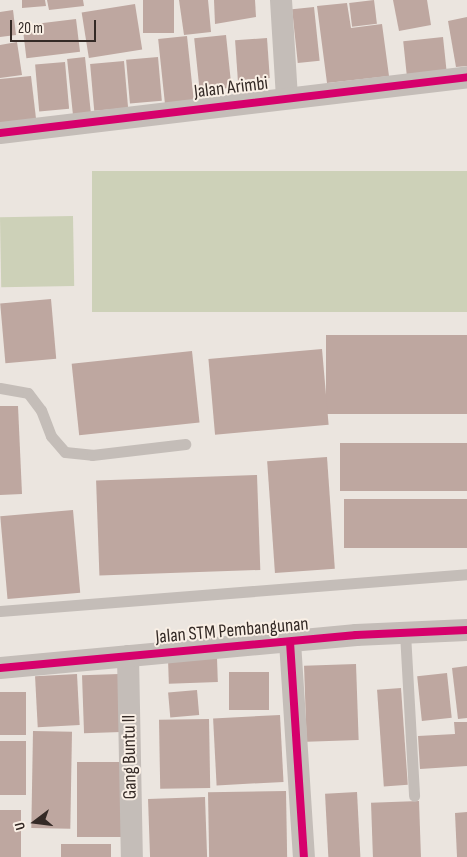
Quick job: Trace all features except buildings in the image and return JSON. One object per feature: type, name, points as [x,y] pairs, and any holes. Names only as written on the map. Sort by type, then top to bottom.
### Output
[{"type":"street","points":[[281,0],[287,97]]},
{"type":"street","name":"Jalan Arimbi","points":[[0,133],[287,97],[467,77]]},
{"type":"street","name":"Jalan STM Pembangunan","points":[[0,668],[290,642],[467,630]]},
{"type":"street","points":[[290,642],[304,857]]},
{"type":"street","name":"Gang Buntu II","points":[[128,656],[132,857]]},
{"type":"lane","points":[[0,388],[28,393],[40,410],[50,436],[64,452],[92,455],[185,444]]},
{"type":"lane","points":[[0,611],[467,574]]},
{"type":"lane","points":[[405,633],[414,796]]},
{"type":"green space","points":[[92,171],[467,171],[467,312],[92,312]]},
{"type":"green space","points":[[73,216],[74,286],[1,287],[0,217]]},
{"type":"cycle path","points":[[0,133],[467,77]]},
{"type":"cycle path","points":[[0,668],[356,635],[467,630]]},
{"type":"cycle path","points":[[290,642],[304,857]]}]
